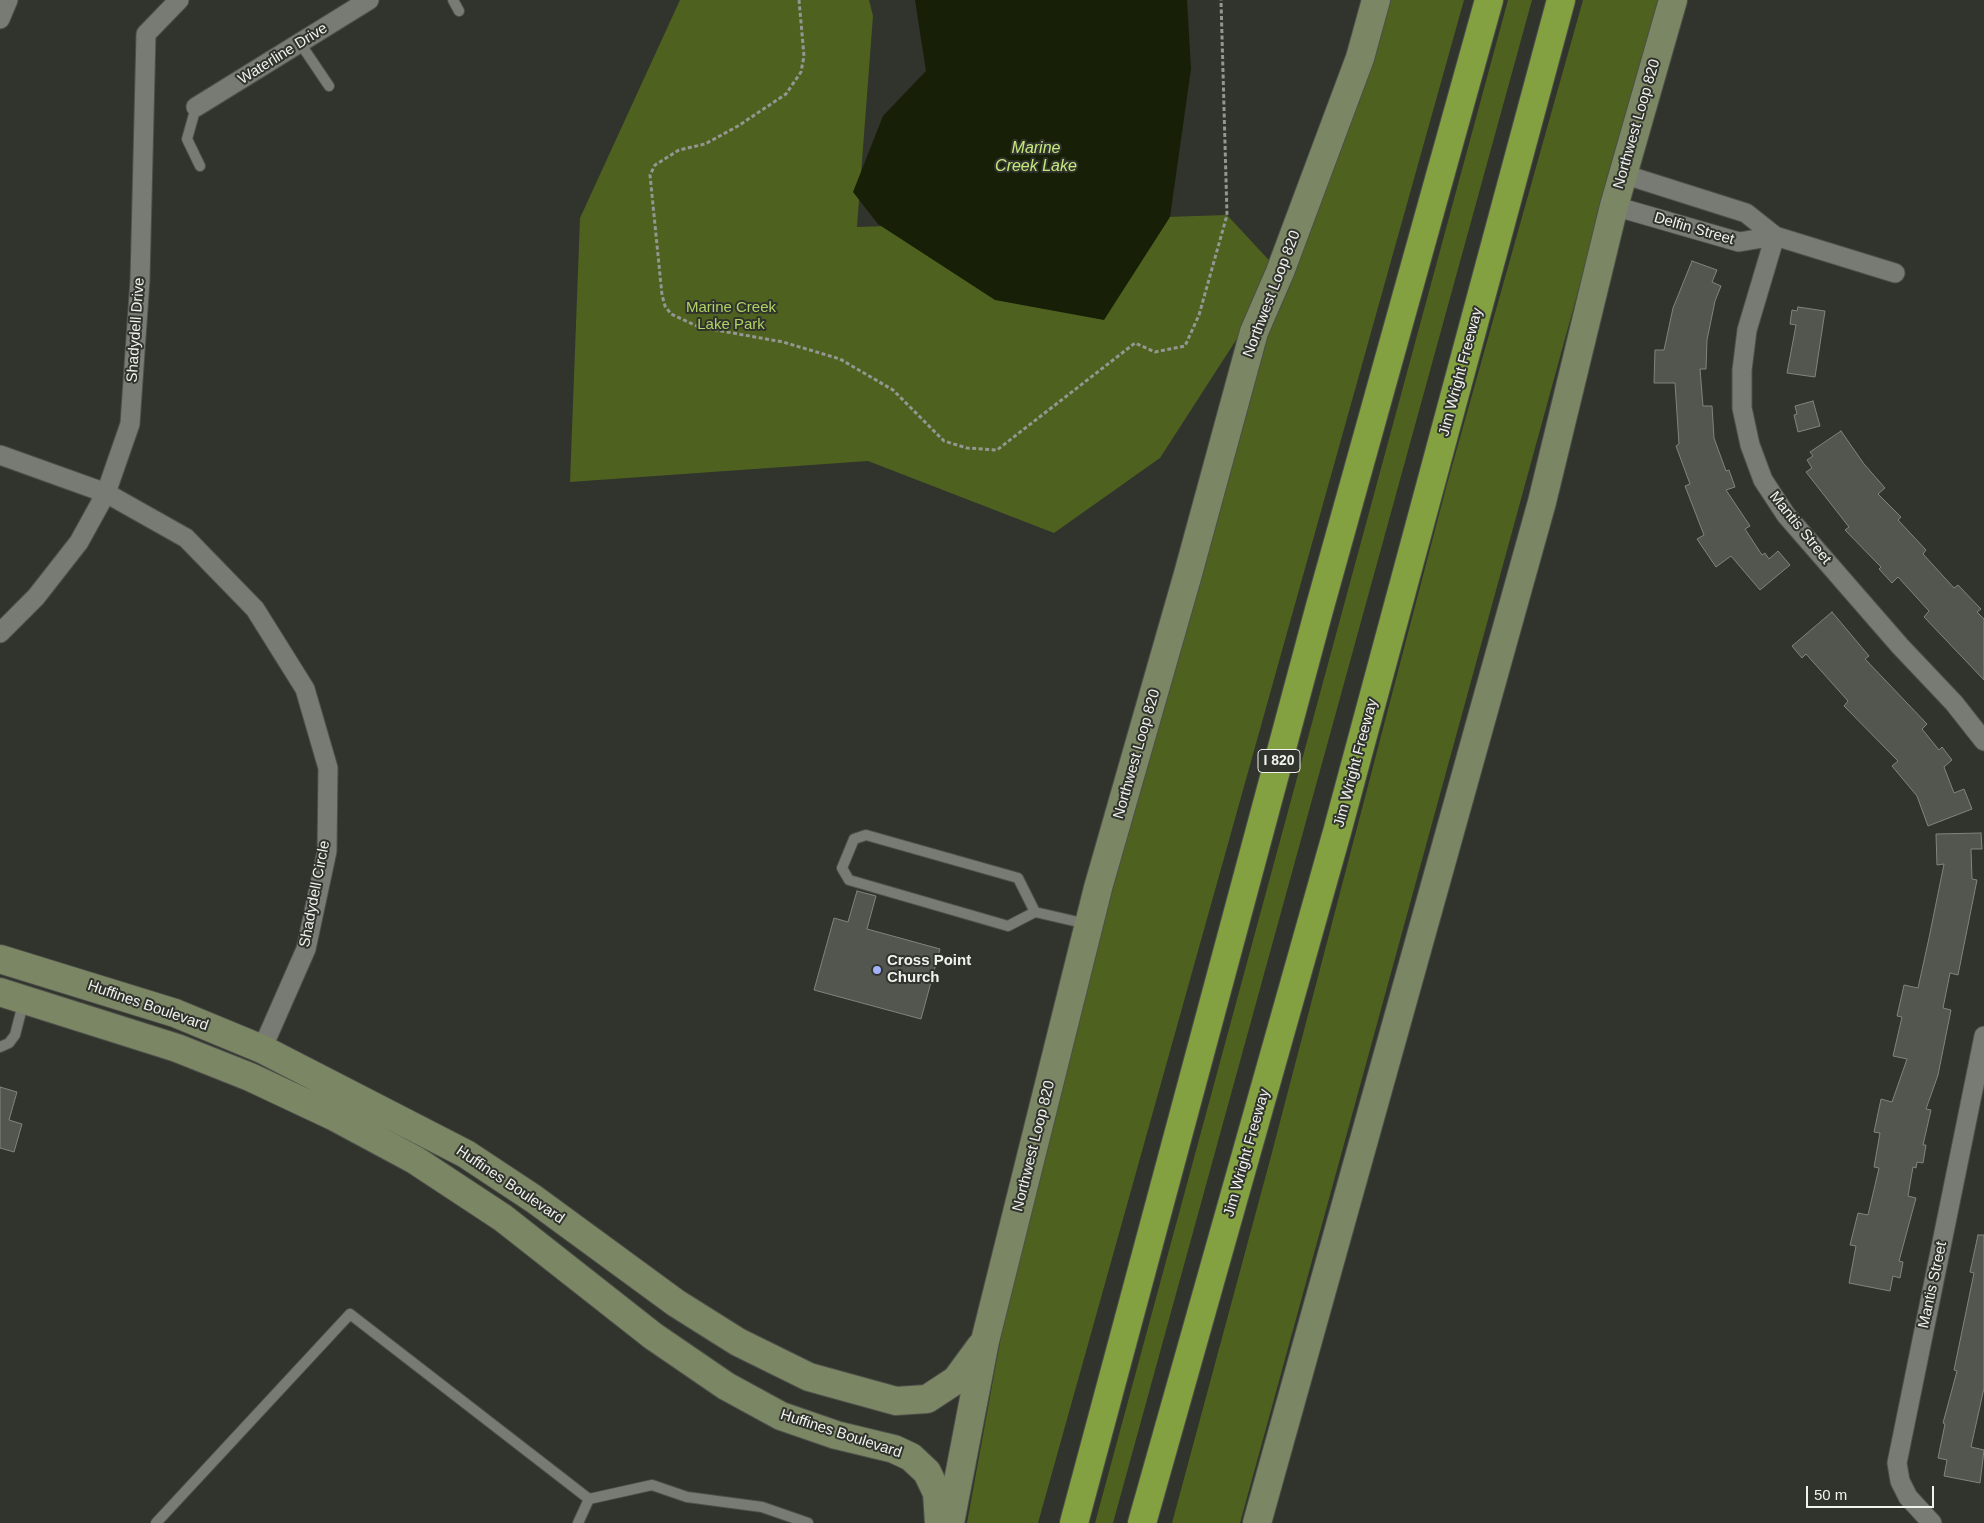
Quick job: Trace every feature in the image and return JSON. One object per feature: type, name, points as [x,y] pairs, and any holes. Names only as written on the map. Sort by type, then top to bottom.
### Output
[{"type":"highway","name":"I 820","points":[[1074,1523],[1319,610],[1489,0]]},
{"type":"highway","name":"Jim Wright Freeway","points":[[1142,1523],[1337,832],[1561,0]]},
{"type":"main road","name":"Northwest Loop 820","points":[[950,1523],[985,1341],[1101,879],[1188,574],[1254,332],[1280,272],[1360,58],[1376,0]]},
{"type":"main road","name":"Northwest Loop 820","points":[[1257,1523],[1542,502],[1614,206],[1673,0]]},
{"type":"main road","name":"Huffines Boulevard","points":[[0,959],[175,1013],[262,1049],[466,1154],[534,1199],[676,1303],[738,1342],[809,1377],[896,1401],[927,1399],[956,1380],[985,1341]]},
{"type":"main road","name":"Huffines Boulevard","points":[[12,996],[178,1048],[250,1076],[334,1116],[423,1166],[503,1218],[652,1336],[726,1386],[781,1416],[836,1436],[894,1449],[910,1456],[927,1472],[937,1493],[939,1523]]},
{"type":"main road","points":[[250,1076],[262,1049]]},
{"type":"main road","points":[[652,1336],[676,1303]]},
{"type":"street","points":[[0,19],[8,0]]},
{"type":"street","name":"Shadydell Drive","points":[[0,633],[36,597],[79,542],[106,493],[130,424],[140,280],[146,34],[179,0]]},
{"type":"street","name":"Waterline Drive","points":[[196,107],[369,0]]},
{"type":"street","name":"Delfin Street","points":[[1623,174],[1746,213],[1775,236],[1895,272]]},
{"type":"street","name":"Delfin Street","points":[[1614,206],[1739,242],[1775,236]]},
{"type":"street","name":"Mantis Street","points":[[1775,236],[1747,330],[1742,370],[1744,417],[1750,445],[1763,480],[1786,515],[1900,646],[1954,702],[1984,741]]},
{"type":"street","name":"Shadydell Circle","points":[[0,455],[106,493],[186,538],[255,608],[305,689],[328,768],[327,851],[306,949],[262,1049]]},
{"type":"street","name":"Mantis Street","points":[[1932,1523],[1908,1497],[1900,1481],[1898,1463],[1984,1036]]},
{"type":"lane","points":[[453,0],[459,11]]},
{"type":"lane","points":[[300,43],[329,86]]},
{"type":"lane","points":[[196,107],[187,139],[200,166]]},
{"type":"lane","points":[[1035,912],[1018,878],[866,835],[854,839],[842,868],[849,880],[1008,926],[1035,912],[1090,925]]},
{"type":"lane","points":[[0,1047],[9,1043],[15,1035],[12,996]]},
{"type":"lane","points":[[156,1523],[350,1314],[589,1500]]},
{"type":"lane","points":[[589,1500],[652,1485],[687,1497],[762,1507],[808,1523]]},
{"type":"lane","points":[[578,1523],[589,1500]]},
{"type":"path","points":[[799,0],[804,56],[801,72],[786,94],[738,126],[706,144],[680,150],[655,165],[650,175],[650,193],[662,295],[665,306],[671,314],[699,326],[783,342],[840,359],[893,390],[944,441],[967,448],[998,450],[1136,343],[1155,352],[1185,346],[1199,316],[1227,214],[1221,0]]},
{"type":"green space","name":"Marine Creek Lake Park","points":[[680,0],[869,0],[873,16],[857,227],[1227,215],[1280,272],[1160,458],[1054,533],[868,461],[570,482],[580,218]]},
{"type":"green space","points":[[1388,0],[1464,0],[1038,1523],[967,1523],[1020,1232],[1105,911],[1263,347]]},
{"type":"green space","points":[[1508,0],[1532,0],[1113,1523],[1095,1523]]},
{"type":"green space","points":[[1583,0],[1658,0],[1240,1523],[1172,1523],[1270,1160],[1447,484]]},
{"type":"water","name":"Marine Creek Lake","points":[[915,0],[1187,0],[1191,69],[1170,217],[1104,320],[995,300],[878,224],[853,192],[883,116],[926,71]]},
{"type":"building","points":[[1692,261],[1717,270],[1712,282],[1721,286],[1715,301],[1707,340],[1706,369],[1700,369],[1703,406],[1712,406],[1714,438],[1726,471],[1729,470],[1735,487],[1726,490],[1750,526],[1745,529],[1762,555],[1765,553],[1769,559],[1778,551],[1790,565],[1760,590],[1731,556],[1716,567],[1697,539],[1704,535],[1685,486],[1690,484],[1676,446],[1679,444],[1675,383],[1654,383],[1655,350],[1664,350],[1673,308]]},
{"type":"building","points":[[1798,307],[1825,311],[1815,377],[1787,373],[1796,325],[1790,324],[1792,310],[1797,311]]},
{"type":"building","points":[[1813,401],[1820,426],[1798,432],[1794,415],[1797,414],[1795,406]]},
{"type":"building","points":[[1841,431],[1864,464],[1885,488],[1878,494],[1901,517],[1898,520],[1926,550],[1923,554],[1954,588],[1958,585],[1981,609],[1977,612],[1984,619],[1984,680],[1924,617],[1929,611],[1898,577],[1892,583],[1879,569],[1881,567],[1845,530],[1849,527],[1806,472],[1812,468],[1807,460],[1813,456],[1810,452]]},
{"type":"building","points":[[1832,612],[1869,656],[1865,659],[1927,724],[1922,729],[1939,750],[1942,747],[1952,760],[1944,767],[1954,793],[1964,789],[1972,809],[1928,826],[1917,796],[1892,766],[1898,761],[1844,706],[1848,701],[1806,654],[1802,658],[1792,646]]},
{"type":"building","points":[[1981,833],[1982,849],[1971,849],[1972,879],[1977,880],[1958,975],[1950,973],[1943,1008],[1951,1010],[1938,1075],[1926,1109],[1931,1110],[1923,1145],[1926,1145],[1923,1163],[1917,1162],[1916,1168],[1913,1167],[1908,1196],[1916,1198],[1899,1261],[1903,1262],[1900,1278],[1893,1276],[1890,1291],[1849,1283],[1856,1246],[1850,1245],[1858,1213],[1868,1215],[1879,1168],[1874,1167],[1880,1133],[1874,1132],[1881,1099],[1892,1102],[1907,1059],[1893,1056],[1902,1017],[1897,1016],[1904,985],[1918,988],[1929,938],[1944,864],[1937,865],[1936,834]]},
{"type":"building","name":"Cross Point Church","points":[[857,891],[876,896],[867,929],[940,949],[921,1019],[814,990],[834,918],[848,922]]},
{"type":"building","points":[[0,1087],[17,1092],[9,1120],[22,1124],[14,1152],[0,1148]]},
{"type":"building","points":[[1978,1235],[1984,1235],[1984,1388],[1971,1447],[1984,1450],[1980,1483],[1944,1476],[1947,1460],[1938,1458],[1945,1424],[1943,1423],[1957,1371],[1954,1370],[1974,1273],[1970,1272]]},
{"type":"place","name":"Cross Point Church","points":[[877,970]]}]
